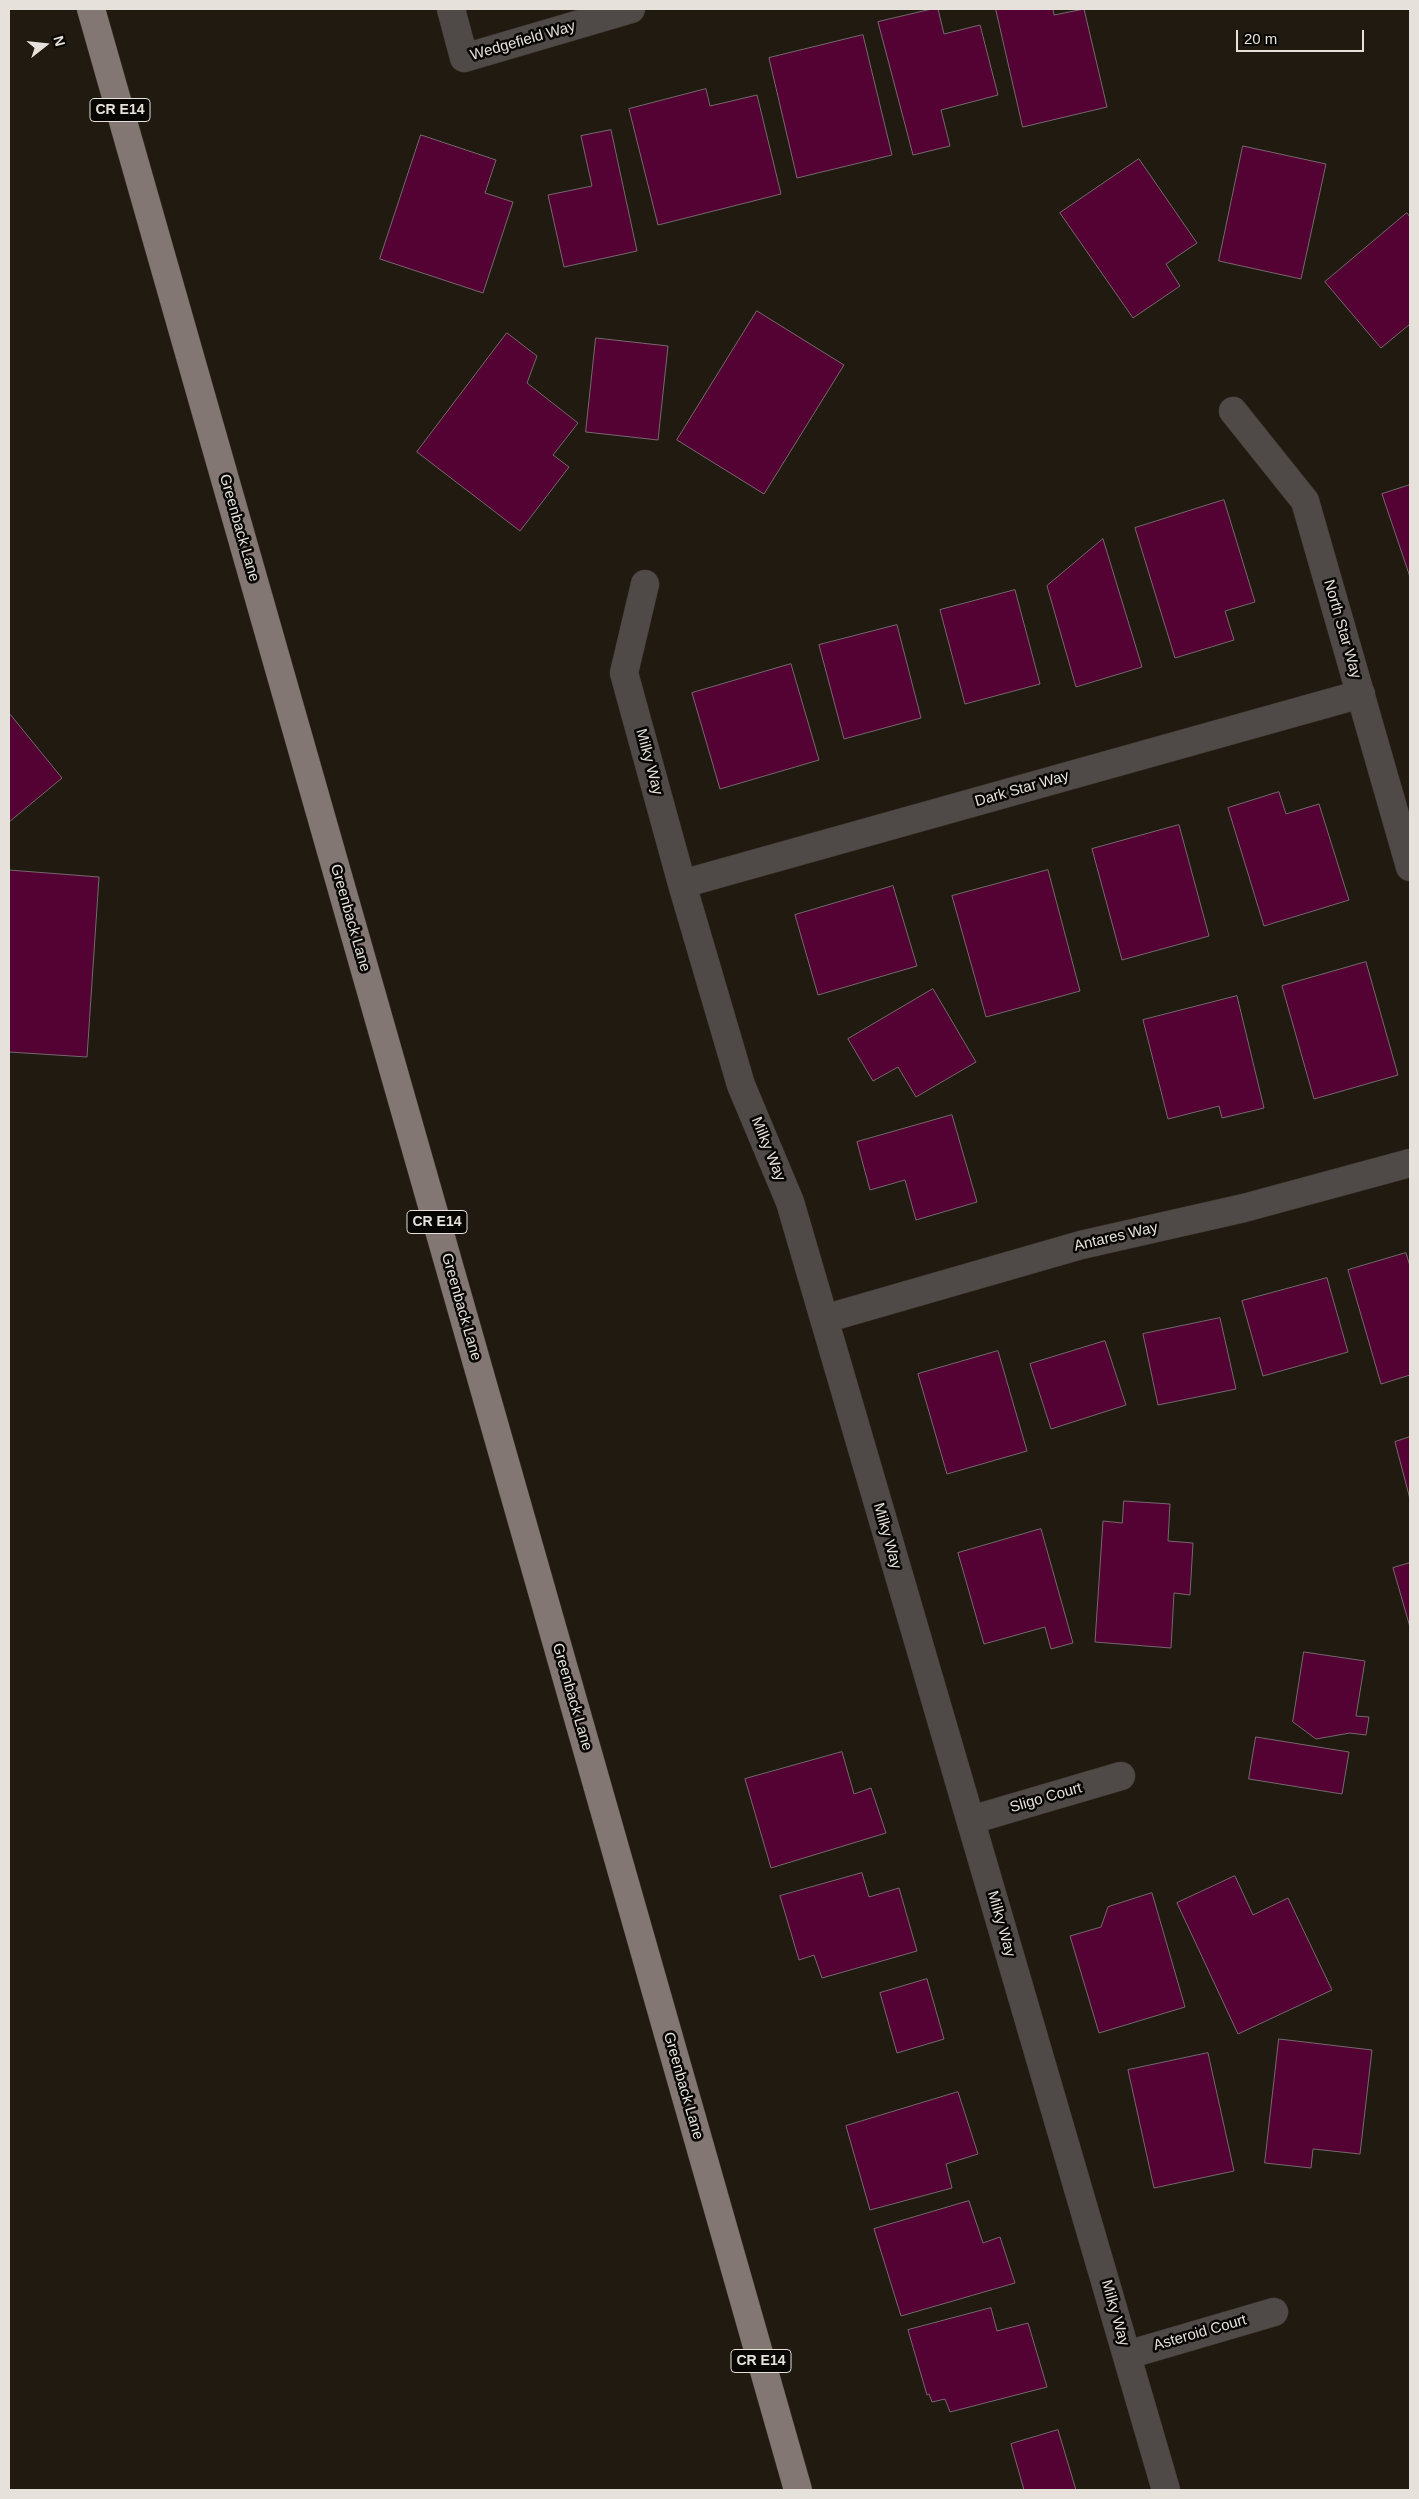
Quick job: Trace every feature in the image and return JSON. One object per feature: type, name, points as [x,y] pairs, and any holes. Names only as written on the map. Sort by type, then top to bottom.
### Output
[{"type":"main road","name":"Greenback Lane","points":[[91,9],[798,2490]]},
{"type":"street","name":"Wedgefield Way","points":[[451,9],[464,58],[631,9]]},
{"type":"street","name":"North Star Way","points":[[1233,411],[1304,501],[1410,867]]},
{"type":"street","name":"Milky Way","points":[[645,584],[624,673],[682,884],[741,1084],[790,1202],[1166,2490]]},
{"type":"street","name":"Dark Star Way","points":[[682,884],[1361,694]]},
{"type":"street","name":"Antares Way","points":[[824,1319],[1081,1245],[1244,1208],[1410,1163]]},
{"type":"street","name":"Sligo Court","points":[[971,1820],[1120,1776]]},
{"type":"street","name":"Asteroid Court","points":[[1127,2355],[1274,2312]]},
{"type":"building","points":[[938,9],[944,34],[980,25],[998,95],[941,110],[950,146],[913,155],[878,22]]},
{"type":"building","points":[[996,9],[1053,9],[1054,15],[1084,9],[1107,107],[1023,127]]},
{"type":"building","points":[[863,35],[892,155],[797,178],[769,58]]},
{"type":"building","points":[[706,89],[710,106],[757,95],[781,194],[658,225],[629,109]]},
{"type":"building","points":[[611,130],[637,251],[564,267],[548,195],[592,186],[581,136]]},
{"type":"building","points":[[421,135],[496,160],[485,193],[513,202],[483,293],[380,259]]},
{"type":"building","points":[[1243,146],[1326,164],[1301,279],[1219,261]]},
{"type":"building","points":[[1139,159],[1197,243],[1166,264],[1180,286],[1133,318],[1060,213]]},
{"type":"building","points":[[1407,213],[1410,217],[1410,324],[1381,348],[1325,282]]},
{"type":"building","points":[[757,311],[844,365],[764,494],[677,440]]},
{"type":"building","points":[[507,333],[537,356],[527,383],[578,423],[553,455],[569,467],[520,531],[417,452]]},
{"type":"building","points":[[596,338],[668,346],[658,440],[586,432]]},
{"type":"building","points":[[1410,485],[1410,577],[1382,494]]},
{"type":"building","points":[[1224,500],[1255,602],[1225,611],[1234,640],[1175,658],[1135,528]]},
{"type":"building","points":[[1103,539],[1142,667],[1076,687],[1047,586]]},
{"type":"building","points":[[1015,590],[1040,684],[965,704],[940,610]]},
{"type":"building","points":[[897,625],[921,718],[844,739],[819,645]]},
{"type":"building","points":[[791,664],[819,760],[720,789],[692,693]]},
{"type":"building","points":[[9,713],[62,778],[9,822]]},
{"type":"building","points":[[1279,792],[1286,814],[1319,804],[1349,900],[1264,926],[1228,808]]},
{"type":"building","points":[[1179,825],[1209,936],[1122,960],[1092,849]]},
{"type":"building","points":[[9,870],[99,877],[87,1057],[9,1052]]},
{"type":"building","points":[[1048,870],[1080,991],[986,1017],[952,896]]},
{"type":"building","points":[[893,886],[917,966],[818,995],[795,915]]},
{"type":"building","points":[[1366,962],[1398,1075],[1314,1099],[1282,986]]},
{"type":"building","points":[[933,989],[976,1062],[916,1097],[898,1067],[873,1081],[848,1039]]},
{"type":"building","points":[[1237,996],[1264,1108],[1222,1118],[1219,1106],[1168,1119],[1143,1020]]},
{"type":"building","points":[[952,1115],[977,1202],[916,1220],[905,1180],[870,1190],[857,1142]]},
{"type":"building","points":[[1406,1253],[1410,1266],[1410,1375],[1381,1384],[1348,1270]]},
{"type":"building","points":[[1327,1278],[1348,1352],[1263,1376],[1242,1301]]},
{"type":"building","points":[[1220,1318],[1236,1389],[1158,1405],[1143,1334]]},
{"type":"building","points":[[1105,1341],[1126,1405],[1051,1429],[1030,1364]]},
{"type":"building","points":[[998,1351],[1027,1451],[947,1474],[918,1374]]},
{"type":"building","points":[[1410,1437],[1410,1499],[1395,1442]]},
{"type":"building","points":[[1124,1501],[1170,1504],[1168,1541],[1193,1543],[1190,1595],[1174,1593],[1171,1648],[1095,1642],[1103,1521],[1122,1523]]},
{"type":"building","points":[[1041,1529],[1073,1643],[1051,1649],[1045,1627],[984,1644],[958,1553]]},
{"type":"building","points":[[1410,1563],[1410,1627],[1393,1568]]},
{"type":"building","points":[[1304,1652],[1365,1661],[1356,1716],[1369,1717],[1366,1735],[1350,1733],[1316,1739],[1293,1722]]},
{"type":"building","points":[[1256,1737],[1349,1752],[1342,1794],[1249,1779]]},
{"type":"building","points":[[842,1752],[854,1794],[871,1788],[886,1833],[771,1868],[745,1779]]},
{"type":"building","points":[[862,1873],[869,1897],[899,1888],[917,1951],[822,1978],[814,1955],[799,1960],[780,1896]]},
{"type":"building","points":[[1235,1876],[1253,1915],[1288,1898],[1332,1990],[1238,2034],[1177,1903]]},
{"type":"building","points":[[1152,1893],[1185,2007],[1099,2033],[1070,1936],[1101,1927],[1108,1907]]},
{"type":"building","points":[[927,1979],[944,2039],[897,2053],[880,1993]]},
{"type":"building","points":[[1279,2039],[1372,2050],[1360,2154],[1313,2149],[1311,2168],[1265,2163]]},
{"type":"building","points":[[1208,2053],[1234,2171],[1154,2188],[1128,2070]]},
{"type":"building","points":[[958,2092],[978,2154],[946,2164],[952,2188],[870,2210],[846,2126]]},
{"type":"building","points":[[969,2201],[983,2243],[1000,2237],[1015,2283],[901,2316],[874,2229]]},
{"type":"building","points":[[991,2308],[997,2331],[1028,2323],[1047,2387],[950,2412],[945,2399],[932,2402],[929,2394],[927,2395],[908,2330]]},
{"type":"building","points":[[1058,2430],[1076,2490],[1024,2490],[1011,2444]]}]
